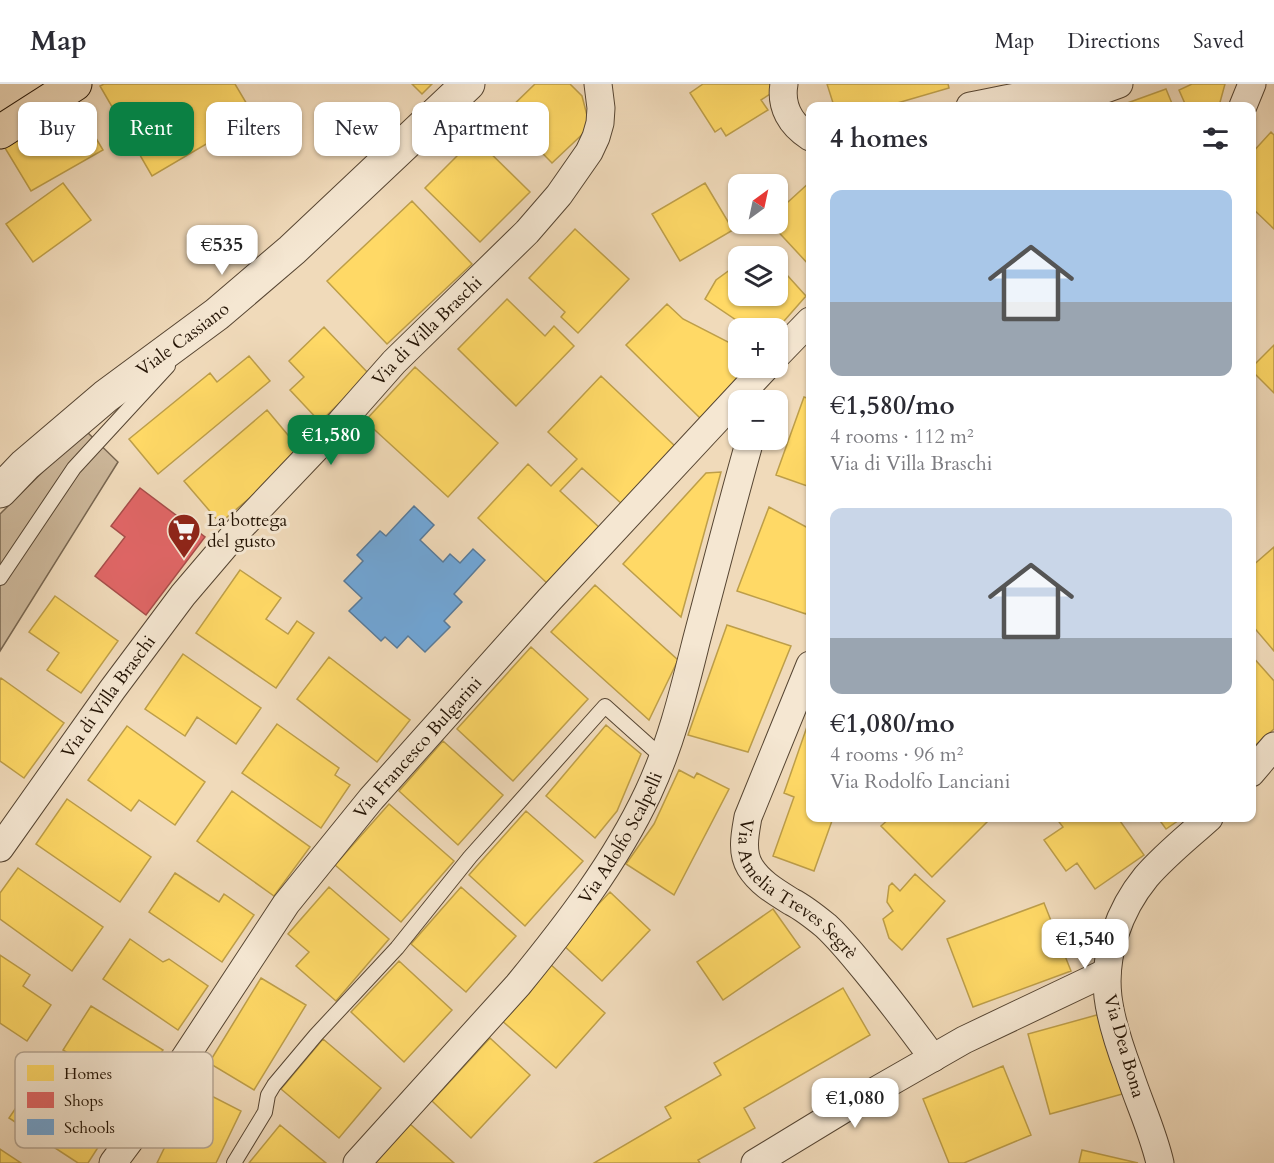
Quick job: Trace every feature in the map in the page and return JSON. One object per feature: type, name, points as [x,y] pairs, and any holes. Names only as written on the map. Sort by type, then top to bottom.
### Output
[{"type":"main road","points":[[0,132],[75,84]]},
{"type":"street","name":"Viale Cassiano","points":[[0,491],[25,465],[106,396],[217,314],[292,250],[468,84]]},
{"type":"street","name":"Via di Villa Braschi","points":[[0,848],[112,690],[183,595],[394,362],[527,232],[559,195],[589,152],[599,129],[601,108],[598,84]]},
{"type":"street","points":[[784,84],[783,98],[788,116],[806,134]]},
{"type":"street","points":[[1069,102],[1119,84]]},
{"type":"street","points":[[1245,102],[1252,84]]},
{"type":"street","points":[[989,102],[1033,93],[1069,91],[1091,94]]},
{"type":"street","points":[[788,344],[806,325]]},
{"type":"street","name":"Via Francesco Bulgarini","points":[[189,1052],[286,904],[370,799],[549,600],[758,378]]},
{"type":"street","name":"Via Adolfo Scalpelli","points":[[357,1163],[518,985],[555,939],[620,848],[649,791],[671,738],[747,450]]},
{"type":"street","name":"Via Amelia Treves Segrè","points":[[806,675],[748,818],[745,840],[746,859],[750,868],[764,883],[809,912],[842,943],[900,1013],[933,1058]]},
{"type":"street","points":[[1256,767],[1274,746]]},
{"type":"street","name":"Via Dea Bona","points":[[1161,1163],[1114,1024],[1108,998],[1107,972],[1118,925],[1138,888],[1162,860],[1205,822]]},
{"type":"street","points":[[755,1163],[964,1040],[1107,972]]},
{"type":"street","name":"Via Francesco Bulgarini","points":[[113,1163],[124,1148]]},
{"type":"street","points":[[126,1163],[131,1148]]},
{"type":"lane","points":[[0,578],[74,468],[217,314]]},
{"type":"lane","points":[[234,1163],[265,1112],[268,1095],[274,1085],[316,1035],[397,948],[470,857],[605,706],[663,758]]},
{"type":"shaded area","points":[[85,430],[118,462],[0,651],[0,514]]},
{"type":"building: Homes","points":[[104,84],[235,84],[246,102],[206,102],[206,144],[194,151],[194,102],[109,102],[100,86]]},
{"type":"building: Homes","points":[[412,84],[432,84],[422,94]]},
{"type":"building: Homes","points":[[535,84],[570,84],[582,96],[590,127],[552,163],[545,156],[549,156],[549,102],[516,102]]},
{"type":"building: Homes","points":[[703,84],[772,84],[776,90],[761,100],[768,110],[726,136],[721,128],[715,132],[690,93]]},
{"type":"building: Homes","points":[[827,84],[948,84],[949,88],[901,102],[833,102]]},
{"type":"building: Homes","points":[[1192,84],[1225,84],[1220,102],[1184,102],[1179,90]]},
{"type":"building: Homes","points":[[1166,89],[1171,102],[1130,102]]},
{"type":"building: Homes","points":[[1271,132],[1274,135],[1274,229],[1256,212],[1256,148]]},
{"type":"building: Homes","points":[[18,134],[18,156],[92,156],[31,191],[2,143]]},
{"type":"building: Homes","points":[[97,140],[103,150],[97,153]]},
{"type":"building: Homes","points":[[140,156],[186,156],[152,176]]},
{"type":"building: Homes","points":[[457,156],[493,156],[530,192],[480,242],[425,188]]},
{"type":"building: Homes","points":[[63,183],[91,220],[33,262],[6,224]]},
{"type":"building: Homes","points":[[705,183],[728,222],[728,233],[680,261],[652,214]]},
{"type":"building: Homes","points":[[806,186],[806,262],[780,234],[788,234],[788,202]]},
{"type":"building: Homes","points":[[412,201],[472,264],[387,344],[327,281]]},
{"type":"building: Homes","points":[[575,229],[629,279],[578,333],[561,317],[565,312],[529,278]]},
{"type":"building: Homes","points":[[728,271],[728,306],[788,306],[788,276],[806,296],[787,318],[733,318],[705,299],[716,280]]},
{"type":"building: Homes","points":[[507,299],[545,336],[554,326],[574,346],[516,406],[458,349]]},
{"type":"building: Homes","points":[[667,304],[683,319],[728,342],[728,378],[745,378],[733,390],[728,390],[728,394],[702,420],[626,345]]},
{"type":"building: Homes","points":[[324,327],[369,374],[320,422],[290,390],[304,377],[289,361]]},
{"type":"building: Homes","points":[[1274,345],[1274,393],[1256,375],[1256,363]]},
{"type":"building: Homes","points":[[249,356],[270,381],[158,474],[129,439],[210,373],[217,382]]},
{"type":"building: Homes","points":[[415,367],[498,443],[448,497],[365,421]]},
{"type":"building: Homes","points":[[601,376],[676,447],[622,504],[582,468],[560,491],[601,529],[549,585],[478,518],[528,464],[551,486],[577,459],[548,432]]},
{"type":"building: Homes","points":[[804,397],[806,398],[806,486],[776,475],[785,450],[788,450],[788,442]]},
{"type":"building: Homes","points":[[267,410],[303,453],[220,523],[184,481]]},
{"type":"building: Homes","points":[[721,472],[681,617],[623,564],[706,473]]},
{"type":"building: Homes","points":[[769,507],[806,527],[806,614],[737,591]]},
{"type":"building: Homes","points":[[1274,547],[1274,651],[1256,630],[1256,563]]},
{"type":"building: Homes","points":[[240,570],[281,598],[266,619],[288,634],[297,621],[314,633],[276,688],[196,633]]},
{"type":"building: Homes","points":[[595,585],[678,660],[649,720],[551,632]]},
{"type":"building: Homes","points":[[55,596],[118,641],[81,693],[47,670],[59,653],[29,632]]},
{"type":"building: Homes","points":[[727,625],[791,646],[748,752],[688,735]]},
{"type":"building: Homes","points":[[531,647],[588,699],[513,781],[457,729]]},
{"type":"building: Homes","points":[[183,654],[261,708],[236,744],[197,717],[185,736],[145,709]]},
{"type":"building: Homes","points":[[329,657],[410,720],[377,762],[297,699]]},
{"type":"building: Homes","points":[[1256,661],[1274,681],[1274,729],[1256,745]]},
{"type":"building: Homes","points":[[1,678],[64,723],[24,778],[0,761]]},
{"type":"building: Homes","points":[[277,724],[339,768],[335,775],[350,785],[321,828],[242,773]]},
{"type":"building: Homes","points":[[606,725],[641,754],[617,811],[595,838],[546,796]]},
{"type":"building: Homes","points":[[127,726],[205,782],[175,825],[139,800],[131,811],[88,780]]},
{"type":"building: Homes","points":[[806,730],[806,822],[832,822],[814,871],[773,856],[794,797],[784,793]]},
{"type":"building: Homes","points":[[443,741],[503,795],[458,845],[399,791]]},
{"type":"building: Homes","points":[[679,770],[694,778],[697,773],[729,789],[674,895],[626,864],[654,824]]},
{"type":"building: Homes","points":[[232,791],[310,847],[274,896],[197,841]]},
{"type":"building: Homes","points":[[67,799],[151,857],[120,902],[36,844]]},
{"type":"building: Homes","points":[[389,804],[454,861],[401,922],[335,865]]},
{"type":"building: Homes","points":[[526,811],[583,861],[525,926],[469,875]]},
{"type":"building: Homes","points":[[886,822],[987,822],[932,877],[881,826]]},
{"type":"building: Homes","points":[[1059,822],[1121,822],[1144,855],[1095,889],[1077,863],[1066,871],[1044,840],[1063,827]]},
{"type":"building: Homes","points":[[1161,822],[1176,822],[1166,829]]},
{"type":"building: Homes","points":[[18,868],[103,927],[72,971],[0,919],[0,893]]},
{"type":"building: Homes","points":[[175,873],[219,902],[224,894],[254,915],[222,962],[149,912]]},
{"type":"building: Homes","points":[[915,874],[945,901],[902,950],[889,938],[883,919],[893,911],[887,902],[889,886],[892,883],[900,891]]},
{"type":"building: Homes","points":[[329,887],[389,939],[336,1001],[296,966],[309,952],[288,934]]},
{"type":"building: Homes","points":[[461,887],[516,936],[466,992],[411,944]]},
{"type":"building: Homes","points":[[610,892],[650,930],[602,981],[561,943]]},
{"type":"building: Homes","points":[[1044,903],[1071,971],[973,1007],[947,939]]},
{"type":"building: Homes","points":[[773,909],[800,947],[723,1000],[697,962]]},
{"type":"building: Homes","points":[[130,939],[163,962],[169,959],[208,986],[178,1030],[103,979]]},
{"type":"building: Homes","points":[[0,955],[30,975],[23,986],[51,1005],[27,1041],[0,1023]]},
{"type":"building: Homes","points":[[399,961],[452,1010],[404,1062],[351,1012]]},
{"type":"building: Homes","points":[[550,964],[605,1013],[556,1068],[500,1019]]},
{"type":"building: Homes","points":[[261,978],[306,1005],[254,1090],[213,1065],[213,1056]]},
{"type":"building: Homes","points":[[843,988],[870,1035],[744,1108],[755,1128],[698,1160],[700,1163],[594,1163],[671,1118],[665,1107],[721,1075],[714,1063]]},
{"type":"building: Homes","points":[[91,1006],[163,1050],[162,1052],[66,1052],[63,1050]]},
{"type":"building: Homes","points":[[1104,1013],[1126,1093],[1050,1114],[1028,1034]]},
{"type":"building: Homes","points":[[490,1038],[530,1075],[471,1138],[432,1101]]},
{"type":"building: Homes","points":[[323,1039],[381,1088],[339,1138],[281,1089]]},
{"type":"building: Homes","points":[[1003,1066],[1031,1135],[964,1163],[949,1163],[923,1099]]},
{"type":"building: Homes","points":[[213,1097],[241,1111],[216,1163],[157,1163],[164,1148],[213,1148]]},
{"type":"building: Homes","points":[[15,1109],[15,1122],[9,1118]]},
{"type":"building: Homes","points":[[410,1124],[454,1163],[374,1163]]},
{"type":"building: Homes","points":[[280,1125],[326,1163],[249,1163]]},
{"type":"building: Homes","points":[[55,1148],[98,1148],[88,1163],[78,1163]]},
{"type":"building: Homes","points":[[0,1149],[21,1163],[0,1163]]},
{"type":"building: Homes","points":[[1082,1150],[1138,1163],[1079,1163]]},
{"type":"building: Shops","points":[[140,488],[205,537],[146,615],[95,576],[125,537],[111,526]]},
{"type":"building: Schools","points":[[414,506],[434,525],[420,540],[443,562],[450,554],[460,563],[473,549],[485,560],[454,594],[462,602],[444,621],[450,627],[425,652],[408,636],[397,648],[385,637],[381,641],[349,611],[362,598],[344,581],[363,561],[357,555],[380,531],[386,536]]},
{"type":"place","name":"La bottega del gusto","points":[[184,559]]}]
